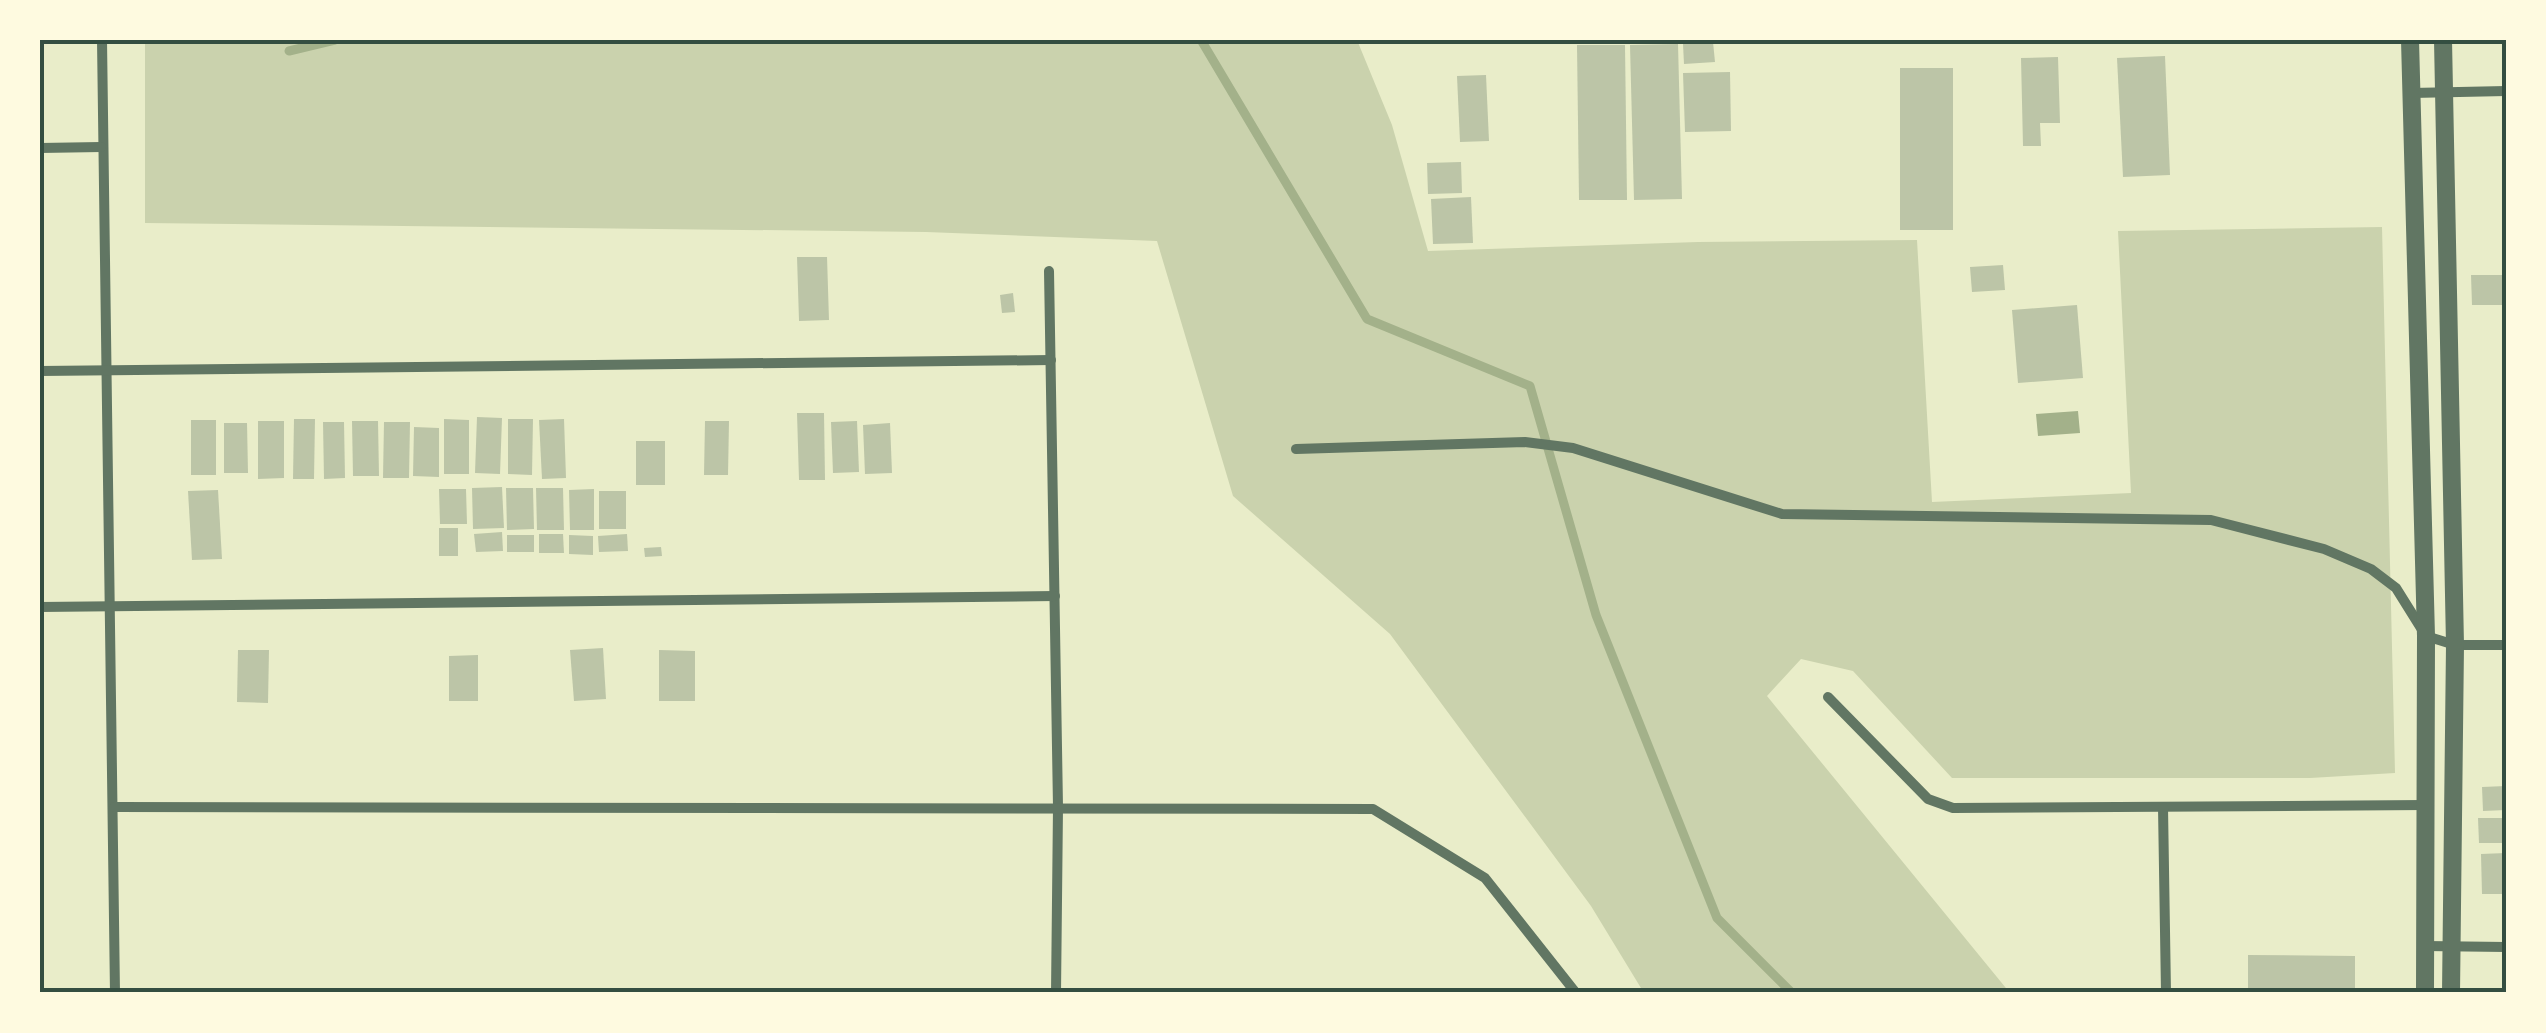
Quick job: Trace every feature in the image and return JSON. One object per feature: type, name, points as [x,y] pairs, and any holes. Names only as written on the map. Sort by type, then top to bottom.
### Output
[{"type":"street","points":[[102,40],[115,993]]},
{"type":"street","points":[[2410,40],[2426,636],[2426,993]]},
{"type":"street","points":[[2443,40],[2455,644],[2452,993]]},
{"type":"street","points":[[2412,92],[2506,92]]},
{"type":"street","points":[[40,148],[102,147]]},
{"type":"street","points":[[1050,271],[1058,807],[1056,993]]},
{"type":"street","points":[[40,371],[1051,360]]},
{"type":"street","points":[[1296,449],[1525,442],[1573,448],[1782,514],[2211,520],[2324,549],[2371,569],[2396,588],[2426,636],[2455,644],[2506,645]]},
{"type":"street","points":[[40,607],[1055,596]]},
{"type":"street","points":[[1828,698],[1928,799],[1952,808],[2426,805]]},
{"type":"street","points":[[114,807],[1373,810],[1485,878],[1576,993]]},
{"type":"street","points":[[2162,807],[2166,993]]},
{"type":"street","points":[[2426,946],[2506,946]]},
{"type":"shaded area","points":[[145,40],[1357,40],[1392,125],[1428,251],[1917,240],[1932,502],[2131,493],[2118,231],[2382,227],[2395,773],[2310,778],[1952,778],[1853,671],[1801,659],[1767,696],[2010,993],[1644,993],[1591,906],[1390,634],[1233,496],[1157,241],[926,232],[145,223]]},
{"type":"shaded area","points":[[2078,411],[2080,433],[2038,436],[2036,414]]},
{"type":"building","points":[[1713,42],[1715,62],[1684,64],[1683,44]]},
{"type":"building","points":[[1678,44],[1682,199],[1634,200],[1630,45]]},
{"type":"building","points":[[1577,45],[1625,45],[1627,200],[1579,200]]},
{"type":"building","points":[[2165,56],[2170,175],[2123,177],[2117,58]]},
{"type":"building","points":[[2058,57],[2060,123],[2040,123],[2041,146],[2023,146],[2021,58]]},
{"type":"building","points":[[1900,68],[1953,68],[1953,230],[1900,230]]},
{"type":"building","points":[[1730,72],[1731,131],[1685,132],[1683,73]]},
{"type":"building","points":[[1486,75],[1489,141],[1460,142],[1457,76]]},
{"type":"building","points":[[1461,162],[1462,193],[1428,194],[1427,163]]},
{"type":"building","points":[[1471,197],[1473,243],[1433,244],[1431,199]]},
{"type":"building","points":[[797,257],[827,257],[829,320],[799,321]]},
{"type":"building","points":[[2003,265],[2005,290],[1972,292],[1970,267]]},
{"type":"building","points":[[2471,275],[2506,275],[2506,305],[2472,305]]},
{"type":"building","points":[[1013,293],[1015,312],[1002,313],[1000,295]]},
{"type":"building","points":[[2077,305],[2083,378],[2018,383],[2012,310]]},
{"type":"building","points":[[797,413],[824,413],[825,480],[799,480]]},
{"type":"building","points":[[477,417],[502,418],[500,474],[475,473]]},
{"type":"building","points":[[294,419],[315,419],[314,479],[293,479]]},
{"type":"building","points":[[444,419],[469,420],[469,474],[444,474]]},
{"type":"building","points":[[508,419],[533,419],[532,475],[508,474]]},
{"type":"building","points":[[564,419],[566,478],[542,479],[539,420]]},
{"type":"building","points":[[191,420],[216,420],[216,475],[191,475]]},
{"type":"building","points":[[258,421],[284,421],[284,478],[258,479]]},
{"type":"building","points":[[352,421],[378,421],[379,476],[353,476]]},
{"type":"building","points":[[705,421],[729,421],[728,475],[704,475]]},
{"type":"building","points":[[857,421],[859,472],[833,473],[831,422]]},
{"type":"building","points":[[323,422],[344,422],[345,478],[324,479]]},
{"type":"building","points":[[384,422],[410,422],[409,478],[383,478]]},
{"type":"building","points":[[224,423],[247,423],[248,473],[224,473]]},
{"type":"building","points":[[890,423],[892,473],[865,474],[863,425]]},
{"type":"building","points":[[414,427],[439,428],[439,477],[413,476]]},
{"type":"building","points":[[636,441],[665,441],[665,485],[636,485]]},
{"type":"building","points":[[502,487],[504,528],[473,529],[472,488]]},
{"type":"building","points":[[506,488],[533,488],[534,529],[507,530]]},
{"type":"building","points":[[536,488],[563,488],[564,530],[537,530]]},
{"type":"building","points":[[439,489],[466,489],[467,524],[440,524]]},
{"type":"building","points":[[594,489],[594,530],[570,530],[569,490]]},
{"type":"building","points":[[218,490],[222,559],[192,560],[188,491]]},
{"type":"building","points":[[599,491],[626,491],[626,529],[599,529]]},
{"type":"building","points":[[439,528],[458,528],[458,556],[439,556]]},
{"type":"building","points":[[502,532],[503,551],[476,552],[474,534]]},
{"type":"building","points":[[539,534],[563,534],[564,553],[539,553]]},
{"type":"building","points":[[627,534],[628,551],[599,552],[598,536]]},
{"type":"building","points":[[507,535],[534,535],[534,552],[507,552]]},
{"type":"building","points":[[569,535],[593,536],[593,555],[569,554]]},
{"type":"building","points":[[661,547],[662,556],[645,557],[644,548]]},
{"type":"building","points":[[603,648],[606,699],[574,701],[570,650]]},
{"type":"building","points":[[238,650],[269,650],[268,703],[237,702]]},
{"type":"building","points":[[659,650],[695,651],[695,701],[659,701]]},
{"type":"building","points":[[478,655],[478,701],[449,701],[449,656]]},
{"type":"building","points":[[2506,786],[2506,810],[2483,811],[2482,787]]},
{"type":"building","points":[[2478,818],[2506,818],[2506,843],[2479,843]]},
{"type":"building","points":[[2506,853],[2506,894],[2482,894],[2481,854]]},
{"type":"building","points":[[2248,955],[2355,956],[2355,993],[2248,993]]},
{"type":"waterway","points":[[289,51],[335,40]]},
{"type":"waterway","points":[[1201,40],[1367,319],[1530,386],[1596,615],[1717,918],[1792,993]]}]
